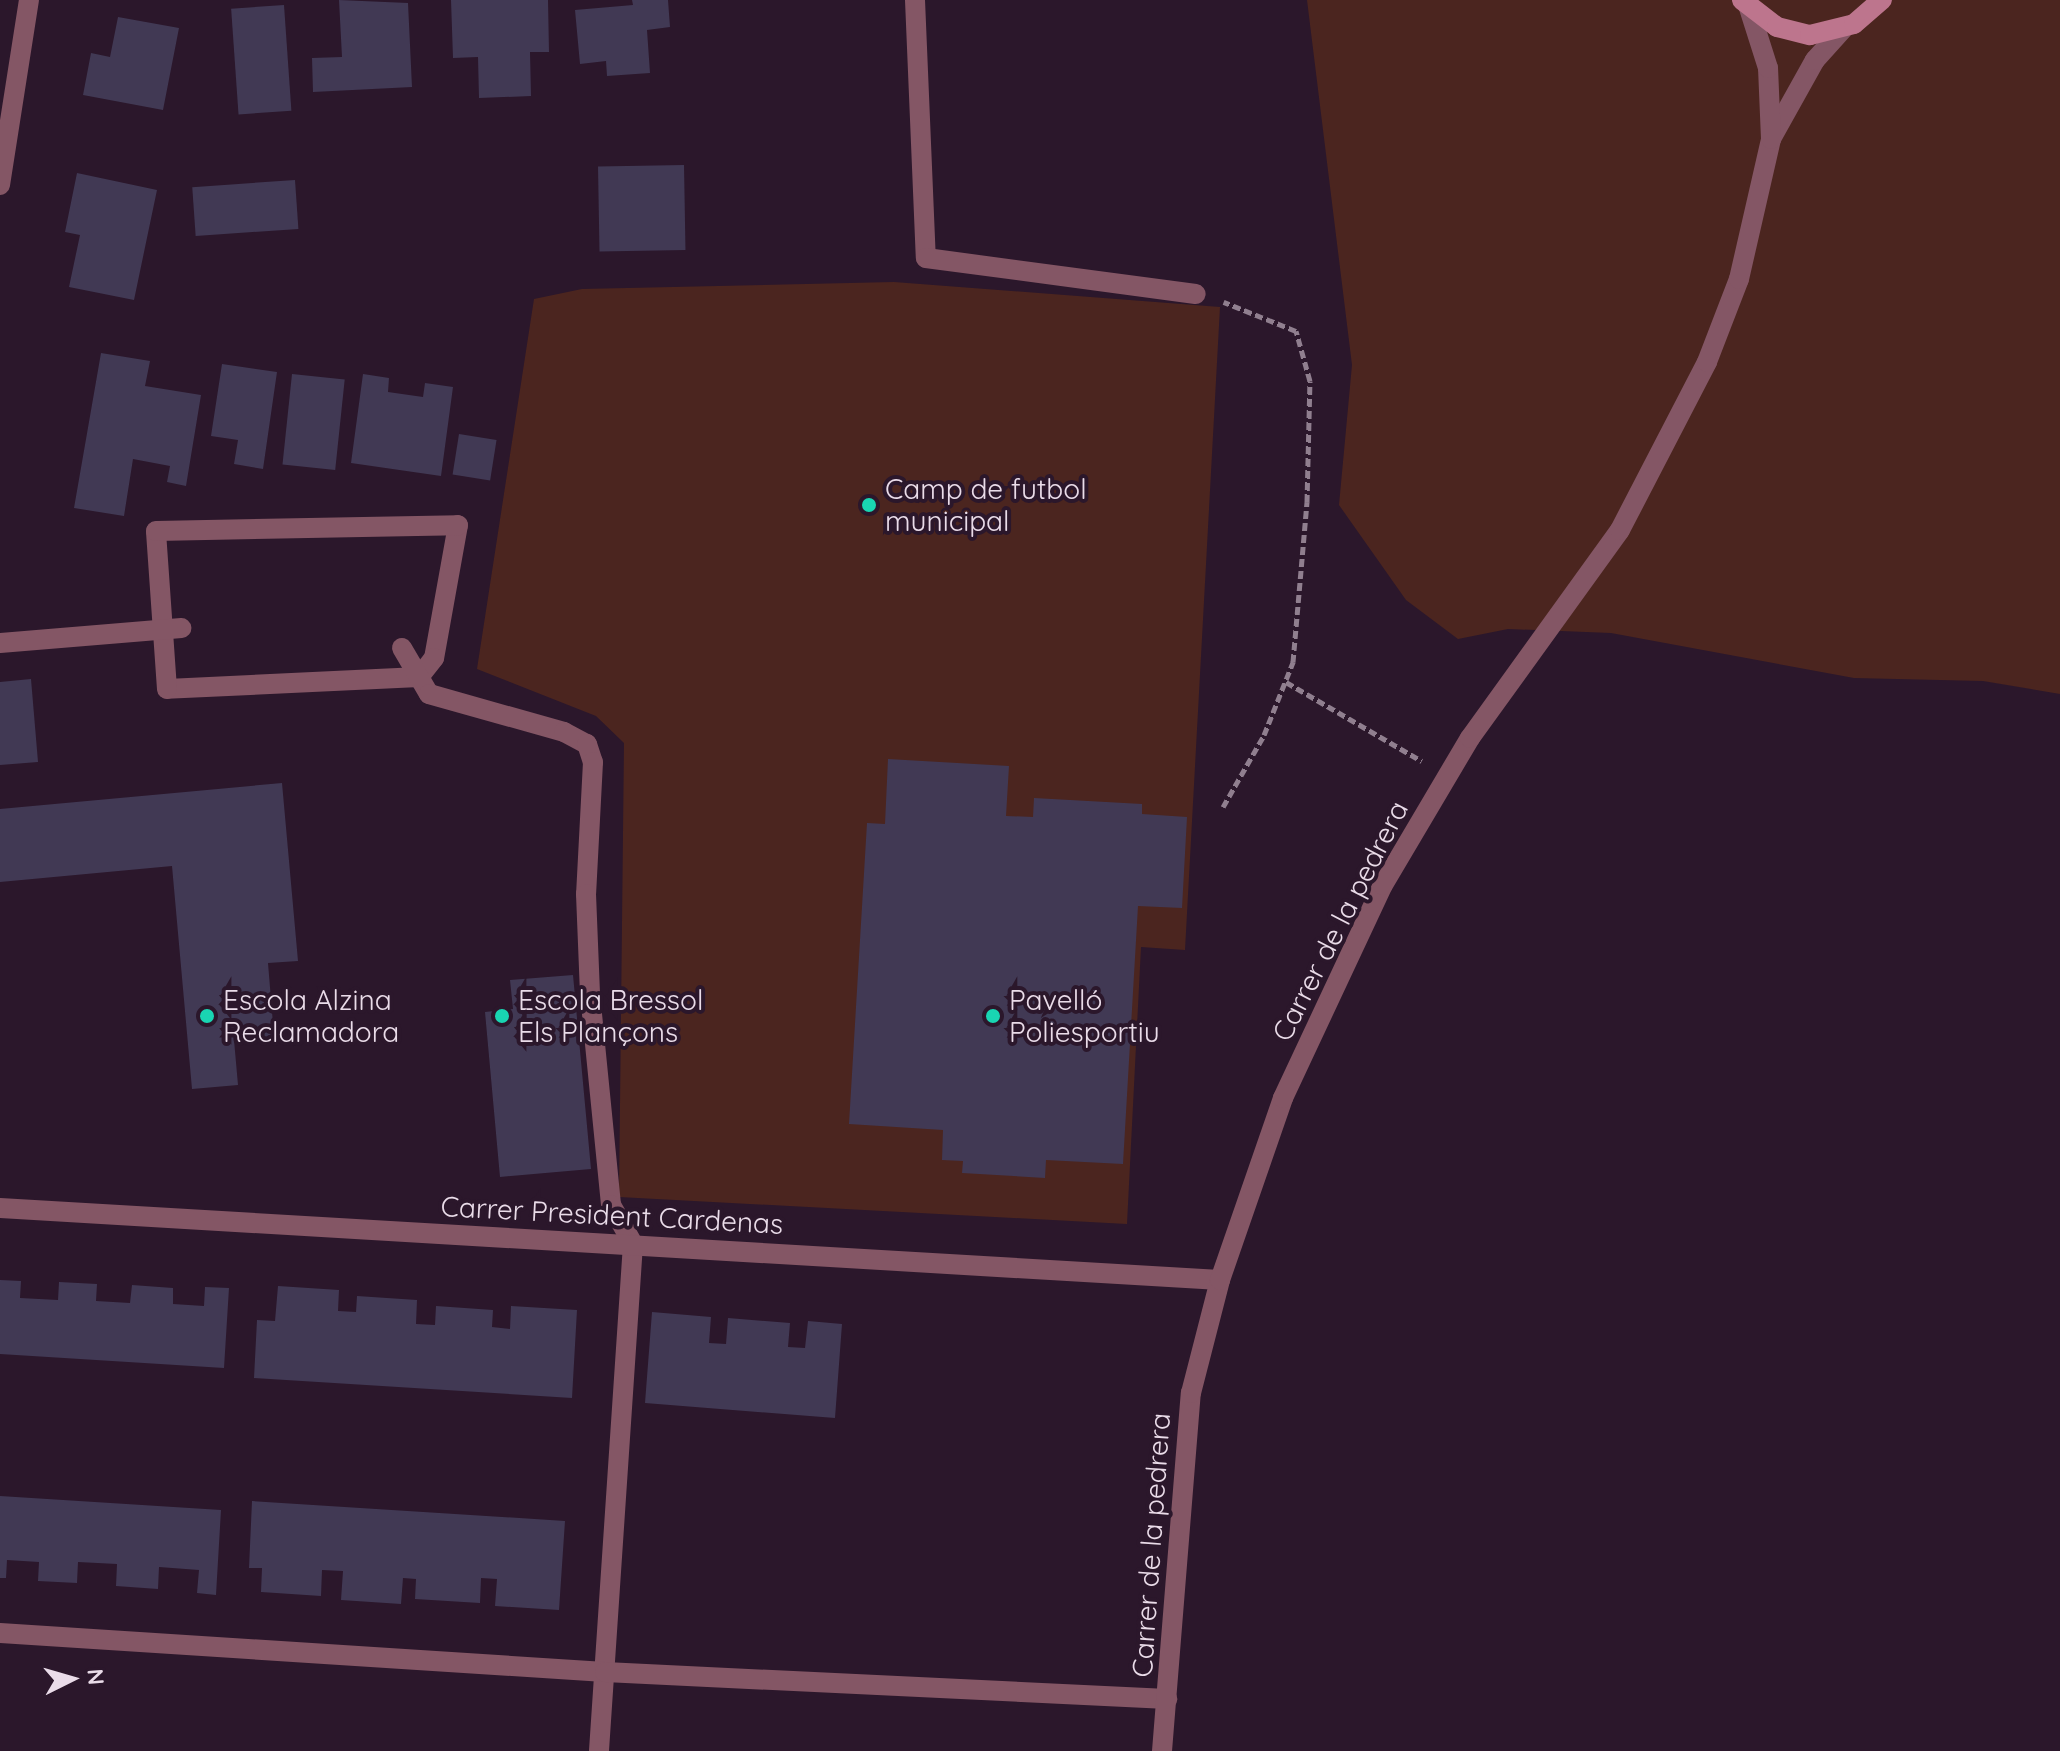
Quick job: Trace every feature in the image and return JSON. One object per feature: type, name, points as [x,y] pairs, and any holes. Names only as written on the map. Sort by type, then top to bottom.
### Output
[{"type":"main road","points":[[1745,4],[1793,32],[1843,29],[1882,0]]},
{"type":"street","points":[[0,185],[29,0]]},
{"type":"street","points":[[915,0],[926,258],[1196,294]]},
{"type":"street","name":"Carrer de la pedrera","points":[[1162,1751],[1191,1393],[1220,1280],[1283,1098],[1383,885],[1448,776],[1549,623],[1620,530],[1669,440],[1739,279],[1771,139],[1768,68],[1745,4]]},
{"type":"street","name":"Carrer de la pedrera","points":[[1771,139],[1815,60],[1843,29]]},
{"type":"street","points":[[458,525],[434,658],[419,677],[167,689],[156,531],[458,525]]},
{"type":"street","points":[[0,643],[181,628]]},
{"type":"street","points":[[402,648],[429,694],[564,732],[587,744],[593,762],[586,894],[590,994],[611,1205],[633,1244],[599,1751]]},
{"type":"street","name":"Carrer President Cardenas","points":[[0,1208],[1220,1280]]},
{"type":"street","points":[[0,1633],[605,1672],[1167,1699]]},
{"type":"path","points":[[1196,294],[1261,313],[1296,331],[1310,381],[1306,517],[1293,662],[1264,735],[1223,807]]},
{"type":"path","points":[[1286,682],[1448,776]]},
{"type":"shaded area","points":[[1307,0],[2060,0],[2060,694],[1983,681],[1854,678],[1611,633],[1508,629],[1458,639],[1406,600],[1339,505],[1352,365]]},
{"type":"shaded area","points":[[894,282],[1220,307],[1185,950],[1141,947],[1127,1224],[619,1197],[624,743],[596,716],[477,669],[534,299],[582,289]]},
{"type":"building","points":[[339,0],[408,3],[412,87],[313,92],[312,58],[342,57]]},
{"type":"building","points":[[451,0],[548,0],[549,52],[530,52],[531,96],[479,98],[478,57],[453,58]]},
{"type":"building","points":[[632,0],[668,0],[670,27],[647,30],[650,73],[607,76],[606,61],[580,64],[575,10],[633,5]]},
{"type":"building","points":[[284,5],[291,111],[239,114],[231,9]]},
{"type":"building","points":[[118,17],[179,28],[163,110],[83,95],[91,53],[110,57]]},
{"type":"building","points":[[684,165],[685,250],[599,251],[598,167]]},
{"type":"building","points":[[77,173],[157,190],[134,300],[69,287],[80,235],[65,232]]},
{"type":"building","points":[[295,180],[298,229],[196,236],[192,187]]},
{"type":"building","points":[[101,353],[150,361],[145,386],[201,395],[186,486],[167,482],[170,466],[133,459],[124,516],[74,508]]},
{"type":"building","points":[[222,364],[277,372],[263,469],[234,464],[238,440],[211,436]]},
{"type":"building","points":[[292,374],[345,380],[335,470],[282,465]]},
{"type":"building","points":[[363,374],[389,378],[388,392],[423,397],[425,383],[453,387],[441,476],[351,463]]},
{"type":"building","points":[[459,434],[497,440],[490,480],[453,474]]},
{"type":"building","points":[[31,679],[38,762],[0,765],[0,682]]},
{"type":"building","name":"Pavelló Poliesportiu","points":[[888,759],[1009,766],[1006,816],[1033,817],[1034,798],[1142,804],[1142,814],[1187,817],[1182,908],[1138,906],[1123,1164],[1046,1160],[1045,1178],[962,1173],[963,1161],[942,1160],[943,1130],[849,1124],[867,823],[885,824]]},
{"type":"building","points":[[282,783],[298,961],[268,963],[274,1036],[234,1040],[238,1085],[192,1089],[172,866],[0,882],[0,809]]},
{"type":"building","points":[[573,975],[591,1169],[500,1177],[485,1012],[513,1009],[510,980]]},
{"type":"building","points":[[0,1280],[21,1281],[20,1298],[58,1300],[59,1282],[97,1284],[96,1301],[130,1303],[132,1285],[173,1288],[173,1304],[204,1306],[205,1287],[229,1288],[224,1368],[0,1354]]},
{"type":"building","points":[[278,1286],[339,1290],[338,1311],[356,1312],[357,1296],[417,1300],[416,1324],[435,1325],[436,1306],[493,1310],[492,1327],[510,1329],[511,1306],[577,1310],[572,1398],[254,1378],[257,1320],[275,1321]]},
{"type":"building","points":[[652,1312],[711,1317],[709,1343],[726,1344],[728,1318],[790,1323],[788,1347],[805,1348],[808,1321],[842,1324],[835,1418],[645,1403]]},
{"type":"building","points":[[0,1496],[221,1510],[216,1595],[197,1593],[199,1570],[159,1567],[158,1589],[116,1586],[117,1564],[78,1562],[77,1583],[38,1581],[39,1562],[7,1560],[6,1578],[0,1578]]},
{"type":"building","points":[[252,1501],[565,1521],[559,1610],[495,1606],[497,1579],[481,1578],[480,1603],[415,1599],[416,1579],[403,1578],[401,1604],[341,1600],[343,1571],[322,1570],[321,1596],[261,1592],[262,1568],[249,1568]]},
{"type":"place","name":"Camp de futbol municipal","points":[[869,505]]},
{"type":"place","name":"Escola Alzina Reclamadora","points":[[207,1016]]},
{"type":"place","name":"Escola Bressol Els Plançons","points":[[502,1016]]},
{"type":"place","name":"Pavelló Poliesportiu","points":[[993,1016]]}]
